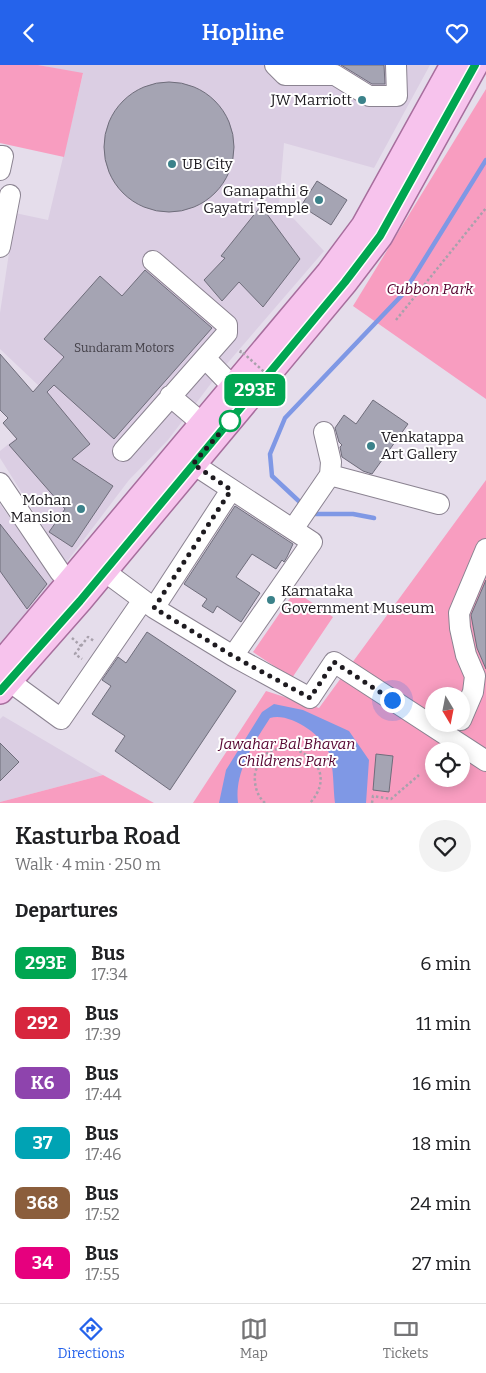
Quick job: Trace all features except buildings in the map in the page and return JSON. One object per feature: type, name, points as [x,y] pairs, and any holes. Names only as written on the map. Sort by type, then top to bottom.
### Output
[{"type":"main road","points":[[3,679],[71,583],[329,273],[364,226],[453,65]]},
{"type":"main road","points":[[3,679],[104,571],[345,282],[380,236],[475,65]]},
{"type":"street","points":[[275,65],[285,75],[335,75],[369,96],[397,96]]},
{"type":"street","points":[[319,87],[332,88],[369,109],[399,107],[402,102],[397,96],[396,65]]},
{"type":"street","points":[[0,155],[2,156],[0,170]]},
{"type":"street","points":[[0,247],[10,195]]},
{"type":"street","points":[[123,451],[227,333],[227,325],[153,261]]},
{"type":"street","points":[[205,358],[233,387]]},
{"type":"street","points":[[170,396],[202,424]]},
{"type":"street","points":[[302,516],[330,475],[331,462],[324,432]]},
{"type":"street","points":[[193,464],[231,490],[302,516],[312,542],[233,656]]},
{"type":"street","points":[[330,475],[439,504]]},
{"type":"street","points":[[0,483],[60,572],[71,583]]},
{"type":"street","points":[[3,679],[62,719],[95,669],[149,604],[231,490]]},
{"type":"street","points":[[470,699],[476,676],[466,655],[460,629],[460,613],[486,549]]},
{"type":"street","points":[[104,571],[149,604],[233,656],[310,698],[334,662],[425,714]]},
{"type":"street","points":[[458,733],[486,761]]},
{"type":"path","points":[[396,320],[486,207]]},
{"type":"path","points":[[240,353],[241,351],[281,387]]},
{"type":"path","points":[[72,638],[81,646],[75,653],[95,669]]},
{"type":"path","points":[[265,803],[257,792],[255,784],[258,767],[268,754],[282,748],[290,748],[305,753],[316,765],[320,782],[318,790],[310,803]]},
{"type":"path","points":[[372,803],[373,796],[391,799],[419,775]]},
{"type":"shaded area","points":[[38,65],[430,65],[374,168],[284,143],[279,203],[324,251],[219,373],[168,440],[129,480],[66,563],[0,458],[0,451],[58,404],[0,349],[0,313],[15,213],[48,220],[83,74]]},
{"type":"shaded area","points":[[0,504],[52,577],[54,588],[0,645]]},
{"type":"shaded area","points":[[3,716],[103,775],[0,802],[0,719]]},
{"type":"green space","points":[[0,65],[38,65],[83,73],[64,157],[0,143]]},
{"type":"green space","name":"Cubbon Park","points":[[486,89],[486,399],[353,306]]},
{"type":"green space","name":"Jawahar Bal Bhavan Childrens Park","points":[[486,480],[486,803],[193,803],[266,691],[319,708]]},
{"type":"green space","points":[[295,591],[333,617],[292,678],[253,652]]},
{"type":"green space","points":[[103,775],[154,803],[0,803],[0,802]]},
{"type":"water","points":[[274,704],[303,710],[349,731],[369,760],[366,803],[335,803],[332,765],[325,746],[320,739],[304,726],[295,721],[278,717],[270,718],[246,758],[239,780],[238,803],[219,803],[226,770],[262,712]]},
{"type":"waterway","points":[[303,505],[272,476],[270,454],[285,418],[403,294],[486,160]]},
{"type":"waterway","points":[[311,511],[315,514],[353,514],[374,518]]},
{"type":"bus line","name":"293E","points":[[0,691],[80,601],[345,282],[380,236],[475,65]]},
{"type":"place","name":"JW Marriott","points":[[362,100]]},
{"type":"place","name":"UB City","points":[[172,164]]},
{"type":"place","name":"Ganapathi & Gayatri Temple","points":[[319,200]]},
{"type":"place","name":"Venkatappa Art Gallery","points":[[371,446]]},
{"type":"place","name":"Mohan Mansion","points":[[81,509]]},
{"type":"place","name":"Karnataka Government Museum","points":[[271,600]]},
{"type":"route","points":[[230,421],[193,464],[231,490],[154,608],[233,656],[310,698],[334,662],[392,700]]}]
